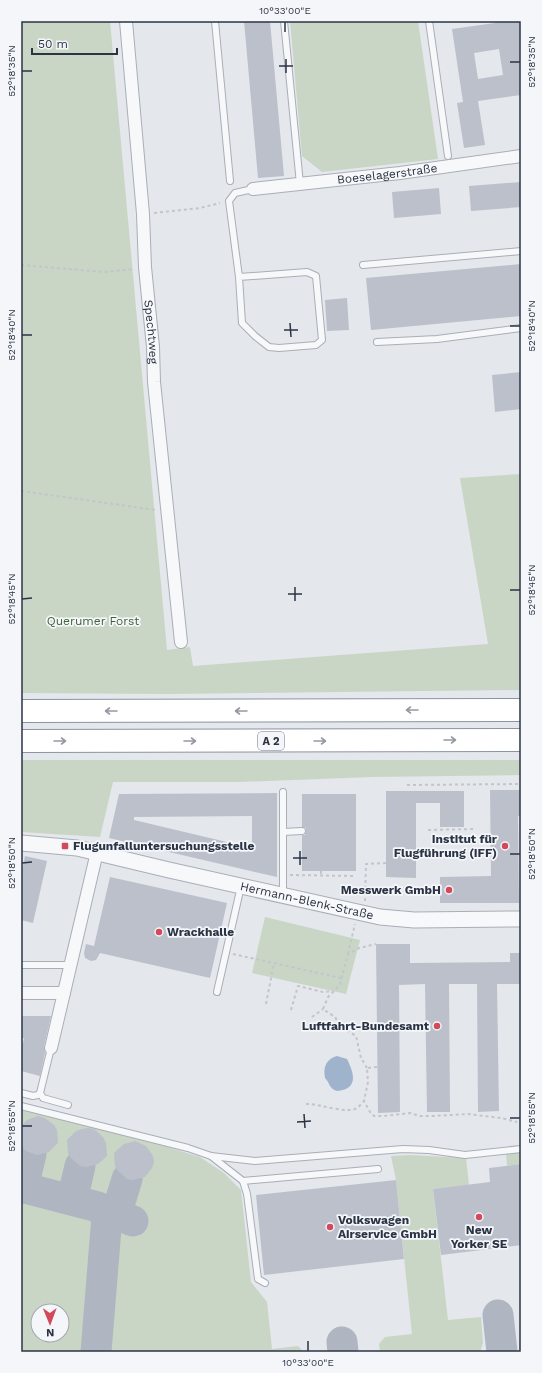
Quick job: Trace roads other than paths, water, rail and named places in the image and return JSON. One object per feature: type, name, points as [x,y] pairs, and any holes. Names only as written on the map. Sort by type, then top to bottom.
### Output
[{"type":"highway","points":[[21,711],[521,710]]},
{"type":"highway","name":"A 2","points":[[21,741],[521,740]]},
{"type":"street","name":"Spechtweg","points":[[126,21],[143,214],[145,267],[153,347],[154,382],[181,642]]},
{"type":"street","name":"Boeselagerstraße","points":[[252,190],[400,173],[521,156]]},
{"type":"street","name":"Hermann-Blenk-Straße","points":[[21,843],[65,846],[97,852],[283,896],[361,905],[380,917],[414,920],[521,919]]},
{"type":"street","points":[[51,1048],[97,852]]},
{"type":"street","points":[[21,993],[64,993]]},
{"type":"lane","points":[[215,21],[230,181]]},
{"type":"lane","points":[[284,21],[300,184]]},
{"type":"lane","points":[[429,21],[448,156]]},
{"type":"lane","points":[[239,277],[307,272],[316,276],[322,340],[316,345],[279,348],[269,347],[242,323],[239,277],[229,201],[235,193],[252,190]]},
{"type":"lane","points":[[363,265],[521,251]]},
{"type":"lane","points":[[376,342],[438,339],[521,328]]},
{"type":"lane","points":[[283,792],[283,896]]},
{"type":"lane","points":[[283,832],[302,831]]},
{"type":"lane","points":[[217,992],[241,886]]},
{"type":"lane","points":[[21,965],[70,965]]},
{"type":"lane","points":[[51,1048],[40,1093],[43,1098],[68,1105]]},
{"type":"lane","points":[[21,1093],[33,1096],[40,1093]]},
{"type":"lane","points":[[21,1106],[188,1148],[211,1156],[255,1161],[403,1149],[429,1150],[466,1155],[521,1149]]},
{"type":"lane","points":[[211,1156],[243,1181],[247,1194],[258,1279],[265,1283]]},
{"type":"lane","points":[[243,1181],[378,1169]]},
{"type":"water","points":[[337,1056],[347,1059],[352,1070],[353,1080],[349,1087],[344,1090],[337,1091],[331,1087],[325,1078],[324,1070],[328,1061]]},
{"type":"place","name":"Flugunfalluntersuchungsstelle","points":[[65,846]]},
{"type":"place","name":"Institut für Flugführung (IFF)","points":[[505,846]]},
{"type":"place","name":"Messwerk GmbH","points":[[449,890]]},
{"type":"place","name":"Wrackhalle","points":[[159,932]]},
{"type":"place","name":"Luftfahrt-Bundesamt","points":[[437,1026]]},
{"type":"place","name":"New Yorker SE","points":[[479,1217]]},
{"type":"place","name":"Volkswagen Airservice GmbH","points":[[330,1227]]},
{"type":"park label","name":"Querumer Forst","points":[[93,621]]}]
